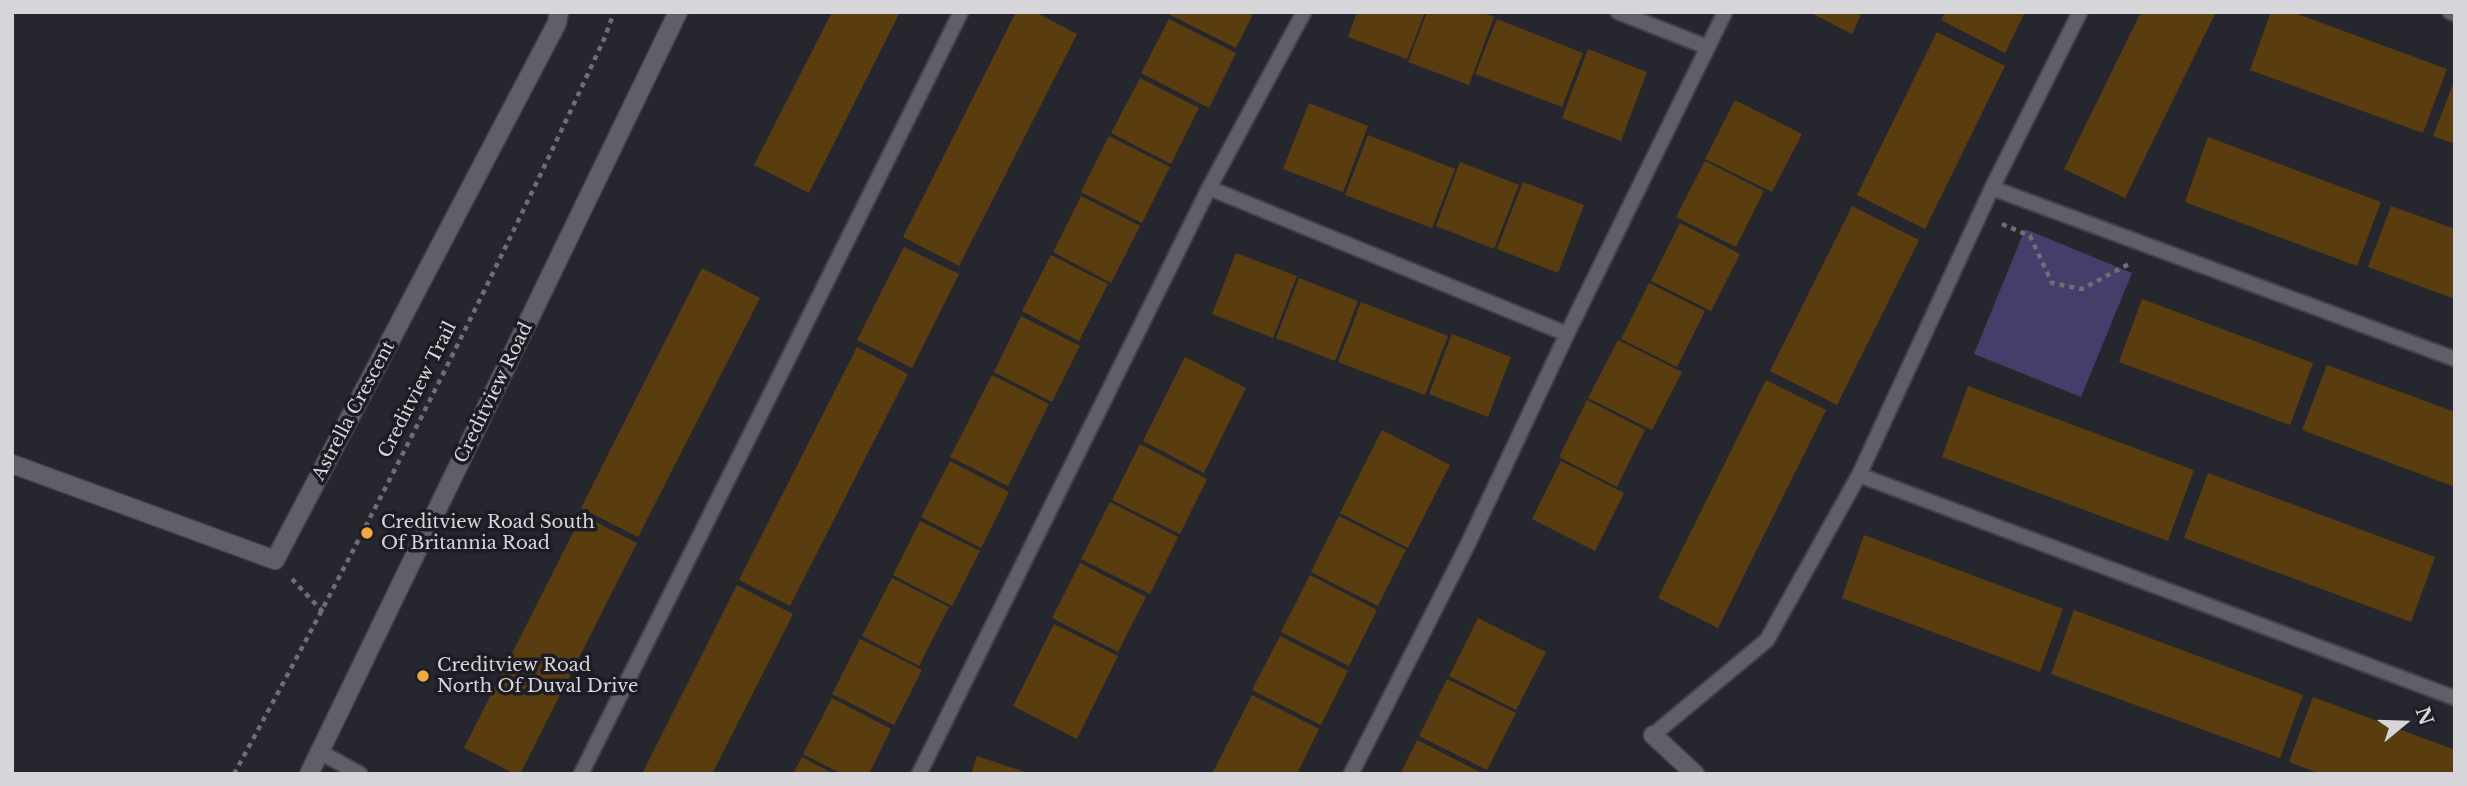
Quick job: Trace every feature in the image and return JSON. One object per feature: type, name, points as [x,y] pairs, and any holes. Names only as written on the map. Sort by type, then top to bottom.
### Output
[{"type":"street","name":"Astrella Crescent","points":[[275,560],[557,23],[559,12]]},
{"type":"street","name":"Creditview Road","points":[[309,774],[678,12]]},
{"type":"street","points":[[12,464],[275,560]]},
{"type":"street","points":[[1653,735],[1695,774]]},
{"type":"lane","points":[[581,774],[961,12]]},
{"type":"lane","points":[[919,774],[1209,188],[1304,12]]},
{"type":"lane","points":[[1618,12],[1707,47]]},
{"type":"lane","points":[[1351,774],[1467,546],[1567,334],[1725,12]]},
{"type":"lane","points":[[1653,735],[1767,640],[1859,475],[1982,215],[1992,188],[2080,12]]},
{"type":"lane","points":[[1209,188],[1567,334]]},
{"type":"lane","points":[[1992,188],[2455,359]]},
{"type":"lane","points":[[1859,475],[2455,698]]},
{"type":"lane","points":[[320,752],[360,774]]},
{"type":"path","name":"Creditview Trail","points":[[234,774],[323,612],[531,197],[614,12]]},
{"type":"path","points":[[1982,215],[2030,236],[2052,283],[2082,289],[2157,249]]},
{"type":"path","points":[[275,560],[323,612]]},
{"type":"shaded area","points":[[2025,229],[2132,273],[2081,397],[1974,354]]},
{"type":"building","points":[[832,12],[900,12],[809,193],[754,165]]},
{"type":"building","points":[[1016,12],[1035,12],[1077,34],[959,266],[903,237]]},
{"type":"building","points":[[1172,12],[1254,12],[1236,48],[1170,15]]},
{"type":"building","points":[[1357,12],[1425,12],[1407,59],[1348,37]]},
{"type":"building","points":[[1427,12],[1481,12],[1494,17],[1469,85],[1408,62]]},
{"type":"building","points":[[1809,12],[1862,12],[1852,34]]},
{"type":"building","points":[[1945,12],[2025,12],[2005,53],[1941,20]]},
{"type":"building","points":[[2141,12],[2216,12],[2125,198],[2064,169]]},
{"type":"building","points":[[2271,12],[2292,12],[2447,69],[2423,133],[2250,70]]},
{"type":"building","points":[[1169,19],[1236,53],[1209,108],[1141,73]]},
{"type":"building","points":[[1497,19],[1583,53],[1562,107],[1475,74]]},
{"type":"building","points":[[1937,32],[2005,66],[1925,229],[1857,195]]},
{"type":"building","points":[[1588,49],[1647,72],[1621,141],[1562,118]]},
{"type":"building","points":[[1140,78],[1199,108],[1171,164],[1111,133]]},
{"type":"building","points":[[2455,79],[2455,144],[2433,136]]},
{"type":"building","points":[[1735,100],[1802,134],[1772,192],[1705,159]]},
{"type":"building","points":[[1309,103],[1368,126],[1343,192],[1283,169]]},
{"type":"building","points":[[1368,135],[1455,169],[1432,228],[1345,195]]},
{"type":"building","points":[[1109,136],[1170,167],[1142,223],[1081,192]]},
{"type":"building","points":[[2208,137],[2381,202],[2357,266],[2185,202]]},
{"type":"building","points":[[1705,161],[1764,191],[1736,247],[1676,217]]},
{"type":"building","points":[[1460,162],[1519,185],[1494,249],[1436,226]]},
{"type":"building","points":[[1523,182],[1584,205],[1558,273],[1497,249]]},
{"type":"building","points":[[1081,196],[1140,226],[1111,283],[1053,252]]},
{"type":"building","points":[[1852,206],[1919,240],[1837,405],[1770,371]]},
{"type":"building","points":[[2391,206],[2455,229],[2455,299],[2368,267]]},
{"type":"building","points":[[1680,223],[1740,254],[1711,311],[1651,281]]},
{"type":"building","points":[[904,247],[959,274],[912,368],[857,340]]},
{"type":"building","points":[[1236,253],[1297,276],[1273,338],[1212,314]]},
{"type":"building","points":[[1051,255],[1108,284],[1079,341],[1022,311]]},
{"type":"building","points":[[702,268],[760,298],[638,537],[581,508]]},
{"type":"building","points":[[1299,278],[1358,301],[1335,361],[1276,338]]},
{"type":"building","points":[[1649,283],[1705,311],[1677,367],[1621,339]]},
{"type":"building","points":[[2142,299],[2313,363],[2290,425],[2119,362]]},
{"type":"building","points":[[1361,302],[1448,336],[1425,395],[1338,362]]},
{"type":"building","points":[[1021,316],[1080,346],[1052,402],[994,372]]},
{"type":"building","points":[[1452,334],[1511,357],[1488,417],[1429,394]]},
{"type":"building","points":[[1618,340],[1682,372],[1652,430],[1588,398]]},
{"type":"building","points":[[857,347],[908,374],[790,606],[739,580]]},
{"type":"building","points":[[1185,357],[1246,388],[1204,473],[1143,441]]},
{"type":"building","points":[[2327,365],[2455,412],[2455,487],[2302,430]]},
{"type":"building","points":[[992,375],[1049,404],[1008,486],[950,457]]},
{"type":"building","points":[[1766,380],[1826,410],[1718,628],[1658,598]]},
{"type":"building","points":[[1968,386],[2194,470],[2168,541],[1942,457]]},
{"type":"building","points":[[1587,400],[1645,430],[1617,487],[1559,457]]},
{"type":"building","points":[[1382,430],[1450,465],[1408,548],[1340,513]]},
{"type":"building","points":[[1140,444],[1207,479],[1180,534],[1112,500]]},
{"type":"building","points":[[950,461],[1009,492],[981,548],[921,517]]},
{"type":"building","points":[[1561,461],[1624,493],[1595,551],[1532,519]]},
{"type":"building","points":[[2208,473],[2435,557],[2411,622],[2184,538]]},
{"type":"building","points":[[1110,502],[1178,537],[1150,594],[1081,559]]},
{"type":"building","points":[[582,515],[637,543],[520,774],[515,774],[464,748]]},
{"type":"building","points":[[1339,516],[1406,550],[1378,606],[1311,572]]},
{"type":"building","points":[[920,521],[980,551],[952,606],[893,575]]},
{"type":"building","points":[[1864,535],[2063,609],[2040,672],[1842,598]]},
{"type":"building","points":[[1080,563],[1146,597],[1118,652],[1052,618]]},
{"type":"building","points":[[1310,575],[1377,610],[1349,666],[1281,632]]},
{"type":"building","points":[[892,578],[949,607],[919,666],[862,636]]},
{"type":"building","points":[[737,585],[793,614],[712,774],[642,774]]},
{"type":"building","points":[[2074,610],[2303,695],[2280,758],[2051,674]]},
{"type":"building","points":[[1478,618],[1546,652],[1516,710],[1449,676]]},
{"type":"building","points":[[1054,624],[1118,656],[1077,739],[1013,706]]},
{"type":"building","points":[[1280,636],[1348,671],[1321,725],[1252,690]]},
{"type":"building","points":[[860,639],[922,670],[894,725],[832,694]]},
{"type":"building","points":[[1447,679],[1516,713],[1487,770],[1419,736]]},
{"type":"building","points":[[1252,695],[1319,729],[1297,774],[1212,774]]},
{"type":"building","points":[[2313,697],[2455,750],[2455,774],[2321,774],[2289,762]]},
{"type":"building","points":[[832,698],[891,729],[869,774],[842,774],[803,754]]},
{"type":"building","points":[[1417,740],[1484,774],[1400,774]]},
{"type":"building","points":[[977,756],[1028,773],[1028,774],[971,774]]},
{"type":"building","points":[[802,757],[834,774],[793,774]]},
{"type":"place","name":"Creditview Road South Of Britannia Road","points":[[367,533]]},
{"type":"place","name":"Creditview Road North Of Duval Drive","points":[[423,676]]}]
